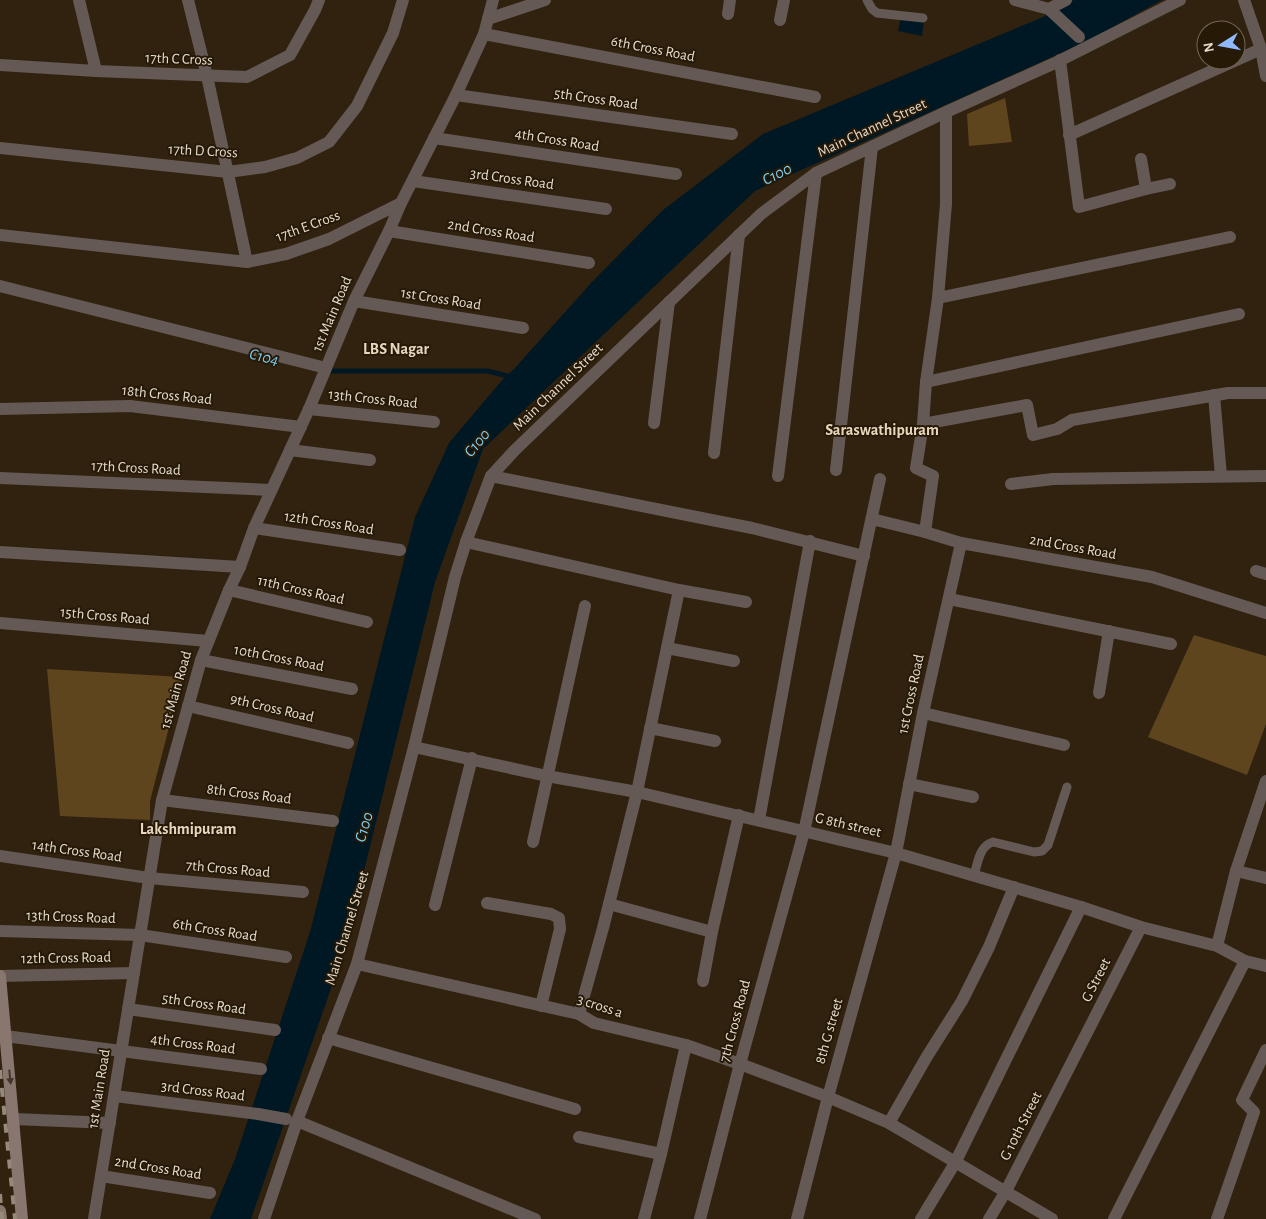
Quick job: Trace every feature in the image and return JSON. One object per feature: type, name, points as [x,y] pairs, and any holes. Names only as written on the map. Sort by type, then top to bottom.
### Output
[{"type":"main road","points":[[0,976],[22,1219]]},
{"type":"main road","points":[[0,1211],[1,1219]]},
{"type":"street","points":[[79,0],[96,71]]},
{"type":"street","points":[[188,0],[207,76],[247,262]]},
{"type":"street","name":"17th C Cross","points":[[0,65],[247,77],[290,55],[316,10],[319,0]]},
{"type":"street","name":"17th D Cross","points":[[0,148],[228,172],[265,168],[297,158],[329,142],[357,106],[392,32],[404,0]]},
{"type":"street","points":[[401,203],[456,95],[484,34],[493,0]]},
{"type":"street","points":[[488,19],[545,0]]},
{"type":"street","points":[[728,14],[730,0]]},
{"type":"street","points":[[780,20],[784,0]]},
{"type":"street","points":[[1015,0],[1048,9],[1079,37]]},
{"type":"street","points":[[1048,9],[1066,0]]},
{"type":"street","name":"Main Channel Street","points":[[264,1219],[291,1120],[328,1038],[357,964],[414,747],[455,577],[491,476],[515,450],[761,214],[816,173],[1060,60],[1180,0]]},
{"type":"street","points":[[1244,0],[1261,49],[1266,76]]},
{"type":"street","name":"6th Cross Road","points":[[484,34],[816,96]]},
{"type":"street","points":[[1069,134],[1261,49]]},
{"type":"street","points":[[1060,60],[1079,207],[1146,188],[1170,184]]},
{"type":"street","name":"5th Cross Road","points":[[456,95],[732,134]]},
{"type":"street","points":[[925,532],[933,476],[916,468],[938,298],[946,204],[946,112]]},
{"type":"street","name":"4th Cross Road","points":[[434,138],[676,174]]},
{"type":"street","points":[[836,470],[872,147]]},
{"type":"street","points":[[1141,159],[1146,188]]},
{"type":"street","points":[[778,476],[816,173]]},
{"type":"street","name":"3rd Cross Road","points":[[413,181],[606,209]]},
{"type":"street","name":"17th E Cross","points":[[0,234],[247,262],[286,254],[329,239],[401,203]]},
{"type":"street","name":"1st Main Road","points":[[94,1219],[162,800],[201,660],[240,567],[254,528],[309,409],[354,301],[401,203]]},
{"type":"street","name":"2nd Cross Road","points":[[389,231],[589,262]]},
{"type":"street","points":[[714,454],[739,235]]},
{"type":"street","points":[[938,298],[1230,237]]},
{"type":"street","points":[[0,286],[325,372]]},
{"type":"street","name":"1st Cross Road","points":[[354,301],[523,328]]},
{"type":"street","points":[[654,423],[669,302]]},
{"type":"street","points":[[926,382],[1239,314]]},
{"type":"street","points":[[923,424],[1026,405],[1033,435],[1057,429],[1072,420],[1228,393],[1266,393]]},
{"type":"street","points":[[1214,396],[1221,476]]},
{"type":"street","name":"18th Cross Road","points":[[0,409],[130,406],[301,427]]},
{"type":"street","name":"13th Cross Road","points":[[309,409],[434,422]]},
{"type":"street","points":[[290,450],[370,460]]},
{"type":"street","points":[[491,476],[752,528],[864,556]]},
{"type":"street","points":[[1011,484],[1053,479],[1266,476]]},
{"type":"street","name":"17th Cross Road","points":[[0,478],[271,490]]},
{"type":"street","points":[[804,832],[880,479]]},
{"type":"street","name":"2nd Cross Road","points":[[872,519],[961,543],[1152,577],[1266,613]]},
{"type":"street","name":"12th Cross Road","points":[[254,528],[400,550]]},
{"type":"street","points":[[759,820],[810,541]]},
{"type":"street","points":[[466,542],[679,590],[746,602]]},
{"type":"street","name":"1st Cross Road","points":[[896,853],[923,713],[961,543]]},
{"type":"street","points":[[0,552],[240,567]]},
{"type":"street","name":"11th Cross Road","points":[[229,590],[367,622]]},
{"type":"street","points":[[579,1014],[637,792],[679,590]]},
{"type":"street","points":[[949,599],[1171,644]]},
{"type":"street","points":[[533,842],[585,606]]},
{"type":"street","name":"15th Cross Road","points":[[0,623],[208,641]]},
{"type":"street","points":[[1099,693],[1109,631]]},
{"type":"street","points":[[667,648],[734,661]]},
{"type":"street","name":"10th Cross Road","points":[[201,660],[352,689]]},
{"type":"street","name":"9th Cross Road","points":[[188,706],[348,742]]},
{"type":"street","points":[[923,713],[1064,745]]},
{"type":"street","points":[[650,728],[714,741]]},
{"type":"street","name":"G 8th street","points":[[414,747],[472,758],[547,776],[637,792],[896,853],[1081,907],[1141,927],[1217,946],[1245,961],[1266,966]]},
{"type":"street","points":[[435,905],[472,758]]},
{"type":"street","points":[[1217,946],[1236,871],[1263,799],[1266,781]]},
{"type":"street","points":[[909,784],[973,797]]},
{"type":"street","name":"8th Cross Road","points":[[162,800],[333,821]]},
{"type":"street","points":[[703,982],[712,932],[739,815]]},
{"type":"street","name":"7th Cross Road","points":[[700,1219],[740,1064],[804,832]]},
{"type":"street","name":"8th G street","points":[[797,1219],[828,1097],[896,853]]},
{"type":"street","name":"14th Cross Road","points":[[0,856],[149,878]]},
{"type":"street","points":[[1236,871],[1266,878]]},
{"type":"street","name":"7th Cross Road","points":[[149,878],[303,892]]},
{"type":"street","points":[[889,1123],[962,1001],[989,947],[1014,887]]},
{"type":"street","points":[[487,903],[551,914],[559,918],[560,929],[541,1006]]},
{"type":"street","points":[[609,904],[712,932]]},
{"type":"street","points":[[921,1219],[955,1163],[1081,907]]},
{"type":"street","name":"G Street","points":[[1080,1048],[1141,927]]},
{"type":"street","name":"13th Cross Road","points":[[0,931],[140,935]]},
{"type":"street","name":"6th Cross Road","points":[[140,935],[286,957]]},
{"type":"street","points":[[1114,1219],[1245,961]]},
{"type":"street","name":"3 cross a","points":[[357,964],[579,1014],[594,1023],[686,1046],[740,1064],[828,1097],[889,1123],[1052,1219]]},
{"type":"street","name":"12th Cross Road","points":[[0,976],[134,973]]},
{"type":"street","name":"5th Cross Road","points":[[128,1009],[275,1030]]},
{"type":"street","points":[[5,1036],[122,1051]]},
{"type":"street","points":[[328,1038],[574,1109]]},
{"type":"street","points":[[644,1219],[686,1046]]},
{"type":"street","name":"G 10th Street","points":[[989,1219],[1006,1191],[1080,1048]]},
{"type":"street","points":[[1217,1219],[1254,1112],[1242,1100],[1266,1050]]},
{"type":"street","name":"4th Cross Road","points":[[122,1051],[261,1069]]},
{"type":"street","name":"3rd Cross Road","points":[[115,1096],[291,1120],[535,1219]]},
{"type":"street","points":[[14,1119],[110,1123]]},
{"type":"street","points":[[579,1138],[661,1154]]},
{"type":"street","name":"2nd Cross Road","points":[[101,1176],[210,1193]]},
{"type":"lane","points":[[867,0],[877,14],[923,18]]},
{"type":"lane","points":[[974,875],[982,850],[993,842],[1034,852],[1042,851],[1048,845],[1067,786]]},
{"type":"shaded area","points":[[1005,98],[1012,142],[969,146],[967,114]]},
{"type":"shaded area","points":[[1194,635],[1266,656],[1266,724],[1247,775],[1148,737]]},
{"type":"shaded area","points":[[47,669],[182,677],[150,801],[150,820],[60,816]]},
{"type":"water","name":"C100","points":[[1074,0],[1162,0],[1085,42],[755,191],[483,449],[435,582],[345,948],[251,1219],[210,1219],[235,1159],[310,932],[415,517],[449,443],[503,379],[592,282],[663,210],[763,134],[1043,17]]},
{"type":"water","points":[[901,17],[924,20],[922,36],[898,31]]},
{"type":"waterway","name":"C104","points":[[326,371],[487,371],[512,377]]},
{"type":"railway","points":[[0,1070],[15,1219]]},
{"type":"railway","points":[[0,1194],[2,1219]]},
{"type":"district","name":"LBS Nagar","points":[[396,349]]},
{"type":"district","name":"Saraswathipuram","points":[[882,430]]},
{"type":"district","name":"Lakshmipuram","points":[[188,829]]}]
